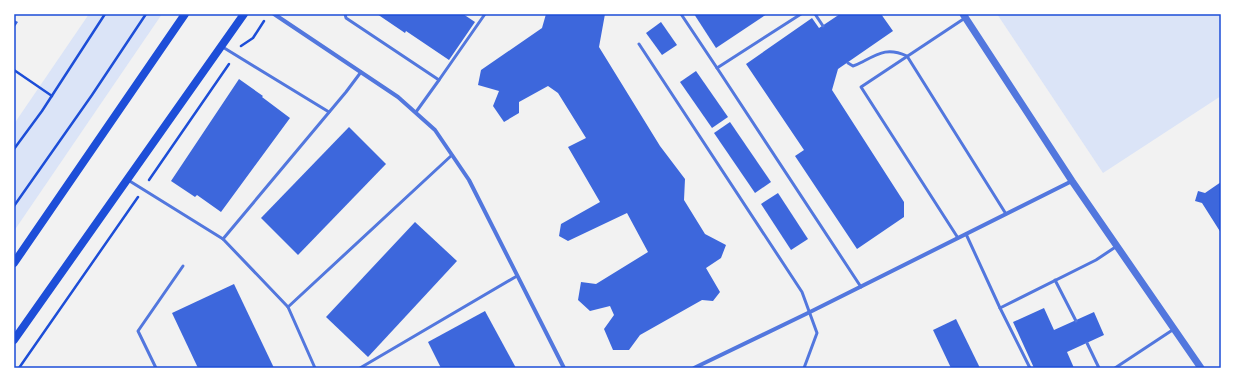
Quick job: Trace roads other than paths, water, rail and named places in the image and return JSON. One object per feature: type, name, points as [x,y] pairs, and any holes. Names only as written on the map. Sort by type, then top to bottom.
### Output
[{"type":"main road","points":[[14,263],[185,14]]},
{"type":"main road","points":[[14,340],[244,14]]},
{"type":"street","points":[[274,14],[398,97],[435,130],[469,180],[564,368]]},
{"type":"street","points":[[964,16],[1072,181],[1201,368]]},
{"type":"street","points":[[694,368],[810,312],[1072,181]]},
{"type":"lane","points":[[345,14],[346,18],[440,80]]},
{"type":"lane","points":[[416,112],[440,80],[485,14]]},
{"type":"lane","points":[[681,14],[850,268],[860,287]]},
{"type":"lane","points":[[717,68],[801,14]]},
{"type":"lane","points":[[815,14],[823,26]]},
{"type":"lane","points":[[958,238],[861,86],[964,16]]},
{"type":"lane","points":[[639,44],[802,292],[817,333],[804,368]]},
{"type":"lane","points":[[221,46],[329,112]]},
{"type":"lane","points":[[848,62],[853,66],[857,66],[878,55],[890,51],[897,51],[907,56],[1006,214]]},
{"type":"lane","points":[[223,240],[361,72]]},
{"type":"lane","points":[[288,307],[452,155]]},
{"type":"lane","points":[[127,179],[223,240],[288,307],[315,368]]},
{"type":"lane","points":[[966,234],[1000,308],[1030,368]]},
{"type":"lane","points":[[1000,308],[1096,260],[1117,246]]},
{"type":"lane","points":[[156,368],[138,331],[183,266]]},
{"type":"lane","points":[[360,368],[517,276]]},
{"type":"lane","points":[[1055,280],[1076,321]]},
{"type":"lane","points":[[1115,368],[1174,329]]},
{"type":"lane","points":[[1087,343],[1099,368]]}]
